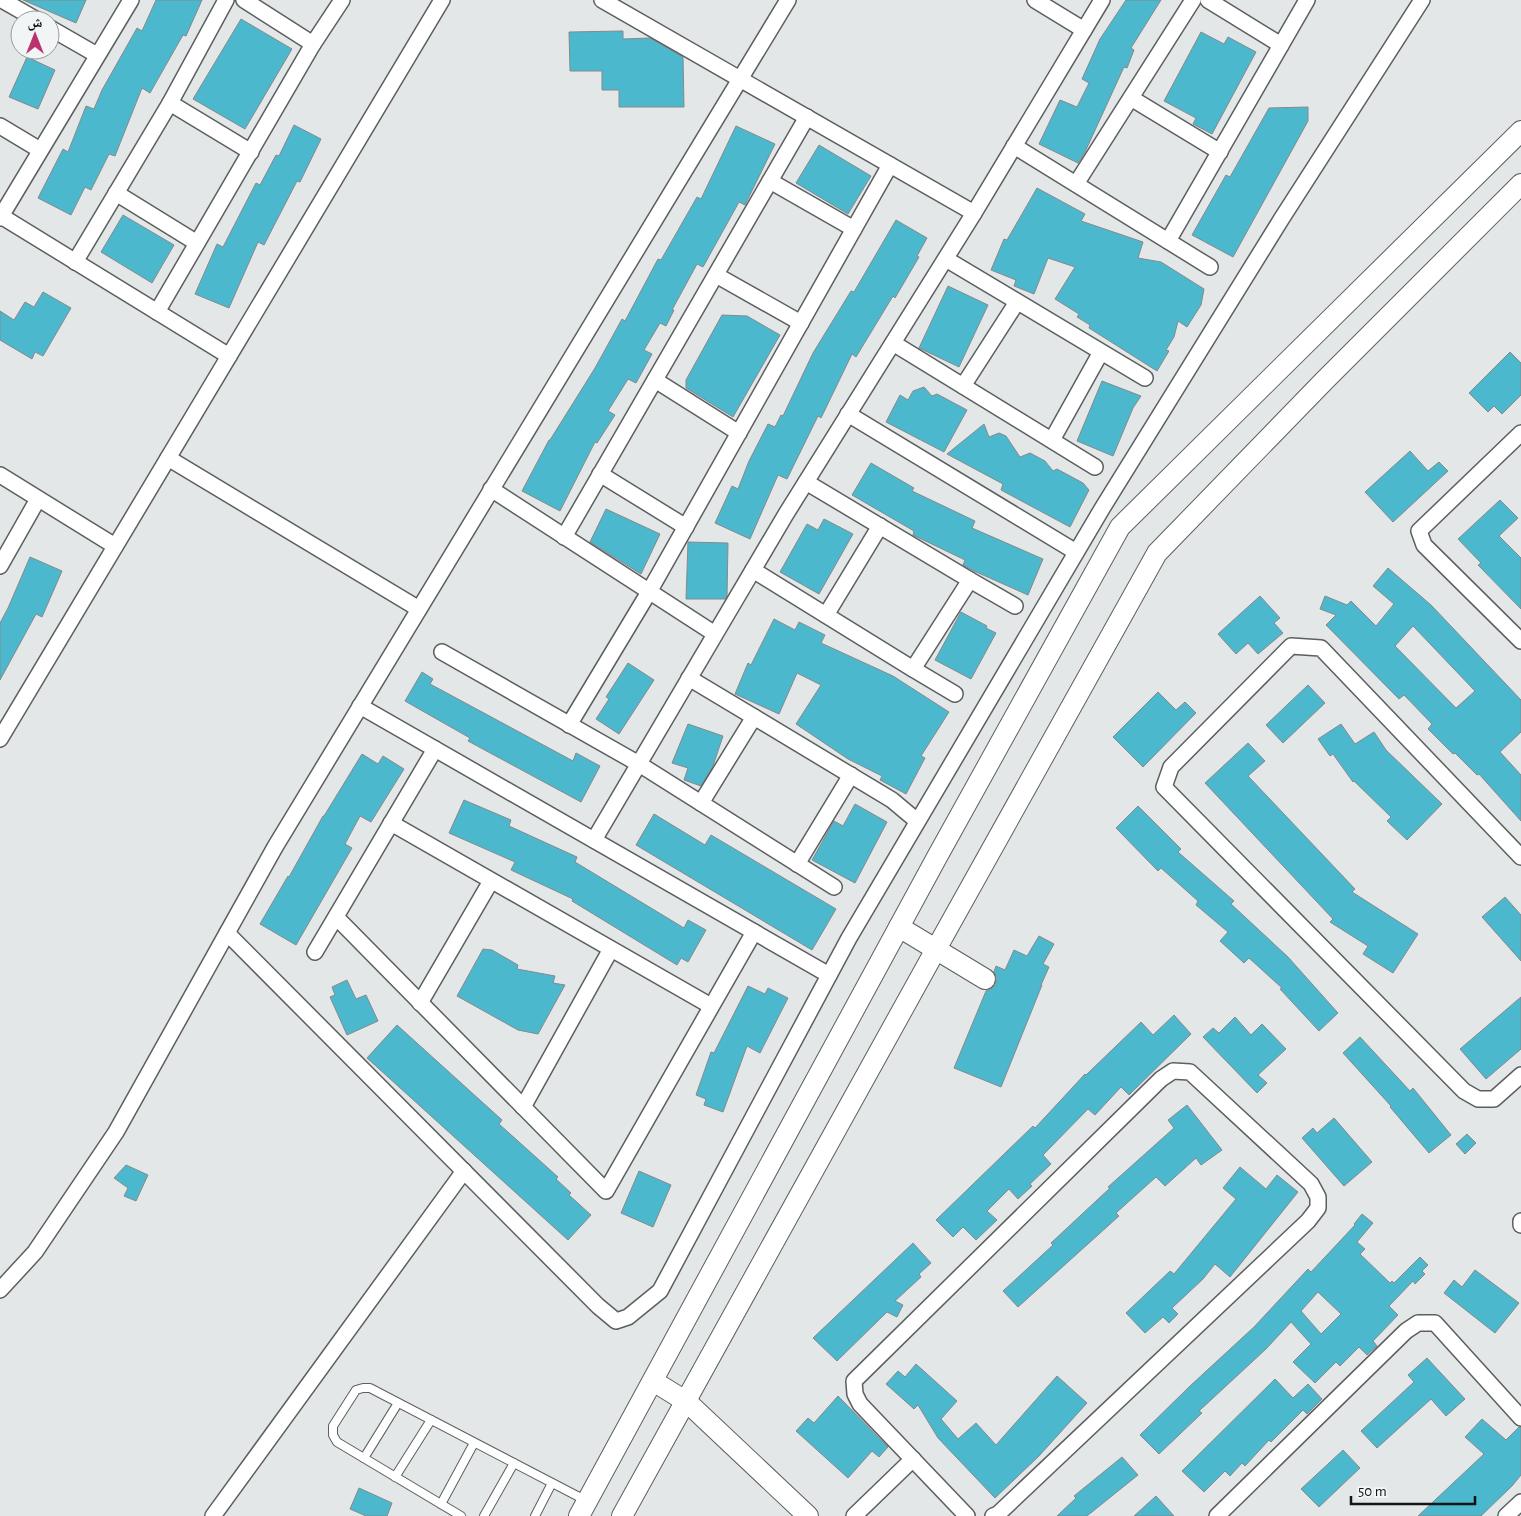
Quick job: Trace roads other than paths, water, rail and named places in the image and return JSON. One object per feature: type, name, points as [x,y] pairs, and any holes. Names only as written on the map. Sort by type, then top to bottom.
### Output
[{"type":"street","points":[[2,0],[20,10]]},
{"type":"street","points":[[131,0],[1,217],[229,356]]},
{"type":"street","points":[[75,262],[170,103],[226,0]]},
{"type":"street","points":[[244,0],[313,44]]},
{"type":"street","points":[[157,312],[313,44],[342,0]]},
{"type":"street","points":[[0,738],[442,0]]},
{"type":"street","points":[[602,0],[974,213]]},
{"type":"street","points":[[1035,0],[1084,30]]},
{"type":"street","points":[[594,840],[752,570],[946,259],[1102,0]]},
{"type":"street","points":[[1076,184],[1193,0]]},
{"type":"street","points":[[1208,0],[1281,45]]},
{"type":"street","points":[[1168,241],[1307,0]]},
{"type":"street","points":[[227,933],[598,1306],[616,1321],[628,1318],[660,1291],[829,975],[1076,552],[1282,218],[1422,0]]},
{"type":"street","points":[[0,1290],[35,1252],[116,1132],[275,847],[740,79],[782,2]]},
{"type":"street","points":[[60,34],[97,56]]},
{"type":"street","points":[[1130,98],[1220,152]]},
{"type":"street","points":[[170,103],[251,152]]},
{"type":"street","points":[[564,537],[807,117]]},
{"type":"street","points":[[0,126],[40,150]]},
{"type":"street","points":[[583,1509],[899,927],[1120,526],[1521,132]]},
{"type":"street","points":[[1014,146],[1210,267]]},
{"type":"street","points":[[569,725],[649,592],[890,165]]},
{"type":"street","points":[[770,181],[854,229]]},
{"type":"street","points":[[622,1516],[1157,553],[1325,380],[1521,184]]},
{"type":"street","points":[[116,193],[197,243]]},
{"type":"street","points":[[946,259],[1145,378]]},
{"type":"street","points":[[716,275],[801,323]]},
{"type":"street","points":[[963,386],[1017,302]]},
{"type":"street","points":[[893,343],[1094,467]]},
{"type":"street","points":[[1052,440],[1101,352]]},
{"type":"street","points":[[655,380],[739,434]]},
{"type":"street","points":[[848,414],[1076,552]]},
{"type":"street","points":[[1521,433],[1420,531],[1424,545],[1521,641]]},
{"type":"street","points":[[168,458],[419,609]]},
{"type":"street","points":[[600,474],[686,527]]},
{"type":"street","points":[[0,476],[116,546]]},
{"type":"street","points":[[806,482],[1015,606]]},
{"type":"street","points":[[491,489],[715,634]]},
{"type":"street","points":[[0,565],[38,499]]},
{"type":"street","points":[[826,616],[880,526]]},
{"type":"street","points":[[752,570],[955,694]]},
{"type":"street","points":[[913,669],[970,580]]},
{"type":"street","points":[[1521,857],[1322,648],[1291,646],[1171,767],[1164,787],[1464,1091],[1478,1099],[1494,1099],[1521,1075]]},
{"type":"street","points":[[442,652],[639,764],[834,887]]},
{"type":"street","points":[[689,678],[892,800],[918,821]]},
{"type":"street","points":[[681,693],[714,693]]},
{"type":"street","points":[[360,706],[829,975]]},
{"type":"street","points":[[702,804],[754,717]]},
{"type":"street","points":[[315,952],[435,749]]},
{"type":"street","points":[[798,864],[851,775]]},
{"type":"street","points":[[391,823],[711,1006]]},
{"type":"street","points":[[420,1003],[491,881]]},
{"type":"street","points":[[336,918],[606,1191],[754,932]]},
{"type":"street","points":[[899,927],[985,979]]},
{"type":"street","points":[[523,1107],[611,949]]},
{"type":"street","points":[[967,1516],[860,1404],[855,1394],[854,1380],[1161,1079],[1173,1071],[1190,1072],[1311,1184],[1318,1197],[1318,1208],[1308,1221],[998,1514],[993,1516]]},
{"type":"street","points":[[213,1516],[464,1171]]},
{"type":"street","points":[[1521,1221],[1521,1226]]},
{"type":"street","points":[[1218,1516],[1406,1331],[1418,1323],[1435,1323],[1521,1418]]},
{"type":"street","points":[[653,1381],[687,1402],[808,1516]]},
{"type":"street","points":[[854,1516],[912,1459]]},
{"type":"street","points":[[1506,1516],[1521,1502]]},
{"type":"lane","points":[[461,1516],[337,1442],[333,1435],[333,1426],[356,1390],[370,1388],[514,1463],[552,1483],[583,1509]]},
{"type":"lane","points":[[364,1458],[398,1403]]},
{"type":"lane","points":[[396,1477],[431,1420]]},
{"type":"lane","points":[[441,1504],[474,1443]]},
{"type":"lane","points":[[484,1516],[514,1463]]},
{"type":"lane","points":[[535,1516],[552,1483]]}]
